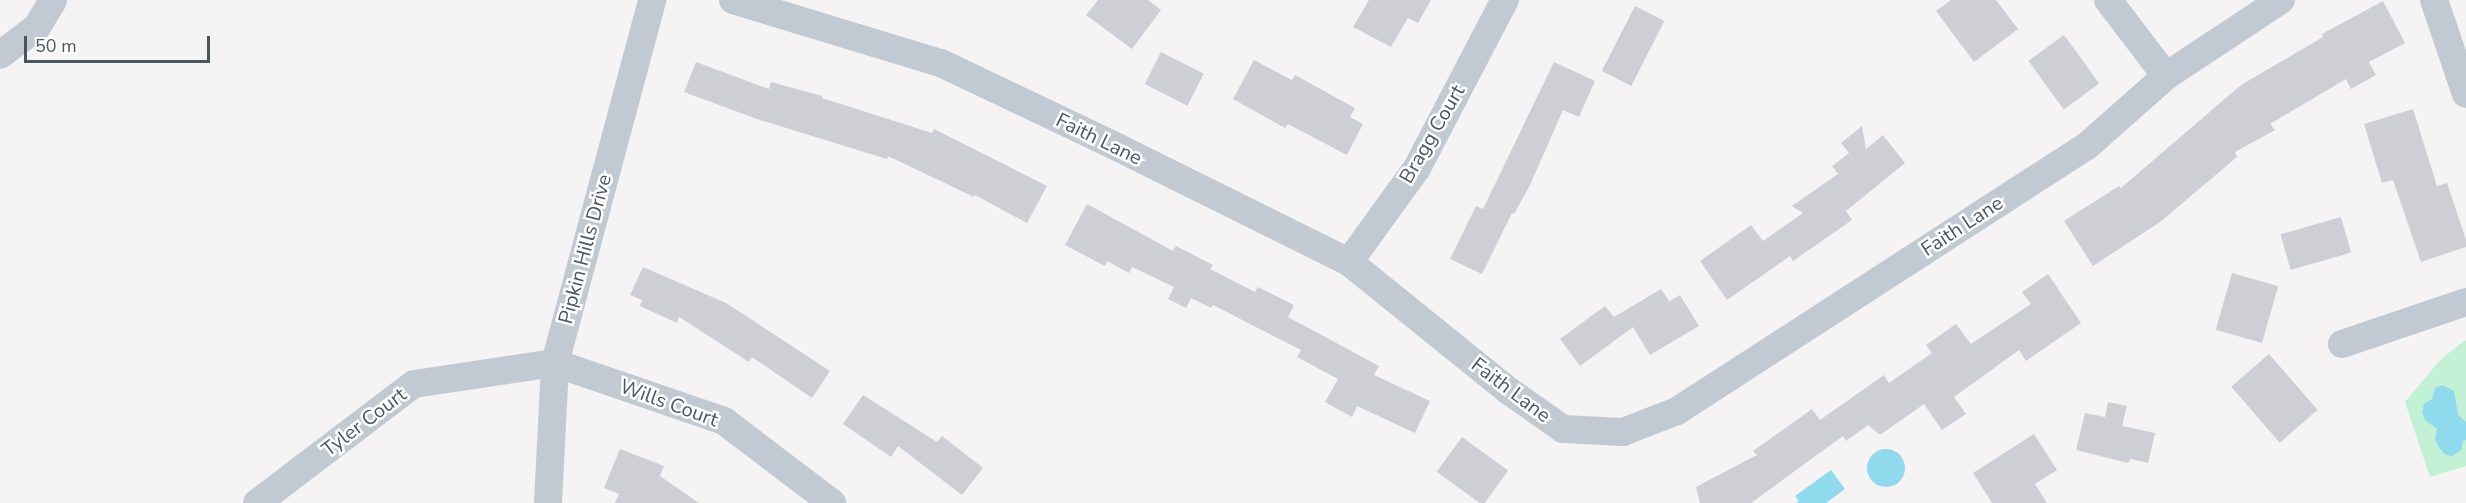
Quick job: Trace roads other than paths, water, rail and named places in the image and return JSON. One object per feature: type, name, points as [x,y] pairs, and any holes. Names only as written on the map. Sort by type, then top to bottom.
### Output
[{"type":"street","points":[[0,55],[37,27],[53,0]]},
{"type":"street","name":"Pipkin Hills Drive","points":[[548,503],[555,363],[652,0]]},
{"type":"street","name":"Faith Lane","points":[[733,0],[941,63],[1349,262],[1509,391],[1563,429],[1623,432],[1677,411],[2087,146],[2166,76],[2281,0]]},
{"type":"street","name":"Bragg Court","points":[[1349,262],[1417,168],[1506,0]]},
{"type":"street","points":[[2108,0],[2166,76]]},
{"type":"street","points":[[2434,0],[2466,94]]},
{"type":"street","points":[[2342,344],[2466,302]]},
{"type":"street","name":"Tyler Court","points":[[257,503],[414,384],[555,363]]},
{"type":"street","name":"Wills Court","points":[[555,363],[724,421],[832,503]]},
{"type":"water","points":[[2442,385],[2454,391],[2458,415],[2466,422],[2466,440],[2463,441],[2461,450],[2452,456],[2446,455],[2440,449],[2435,440],[2437,429],[2425,420],[2422,413],[2424,404],[2432,399],[2435,388]]},
{"type":"water","points":[[1886,449],[1900,454],[1905,468],[1900,482],[1886,487],[1872,482],[1867,468],[1872,454]]},
{"type":"water","points":[[1831,470],[1845,489],[1826,503],[1796,503],[1799,501],[1795,496]]}]
